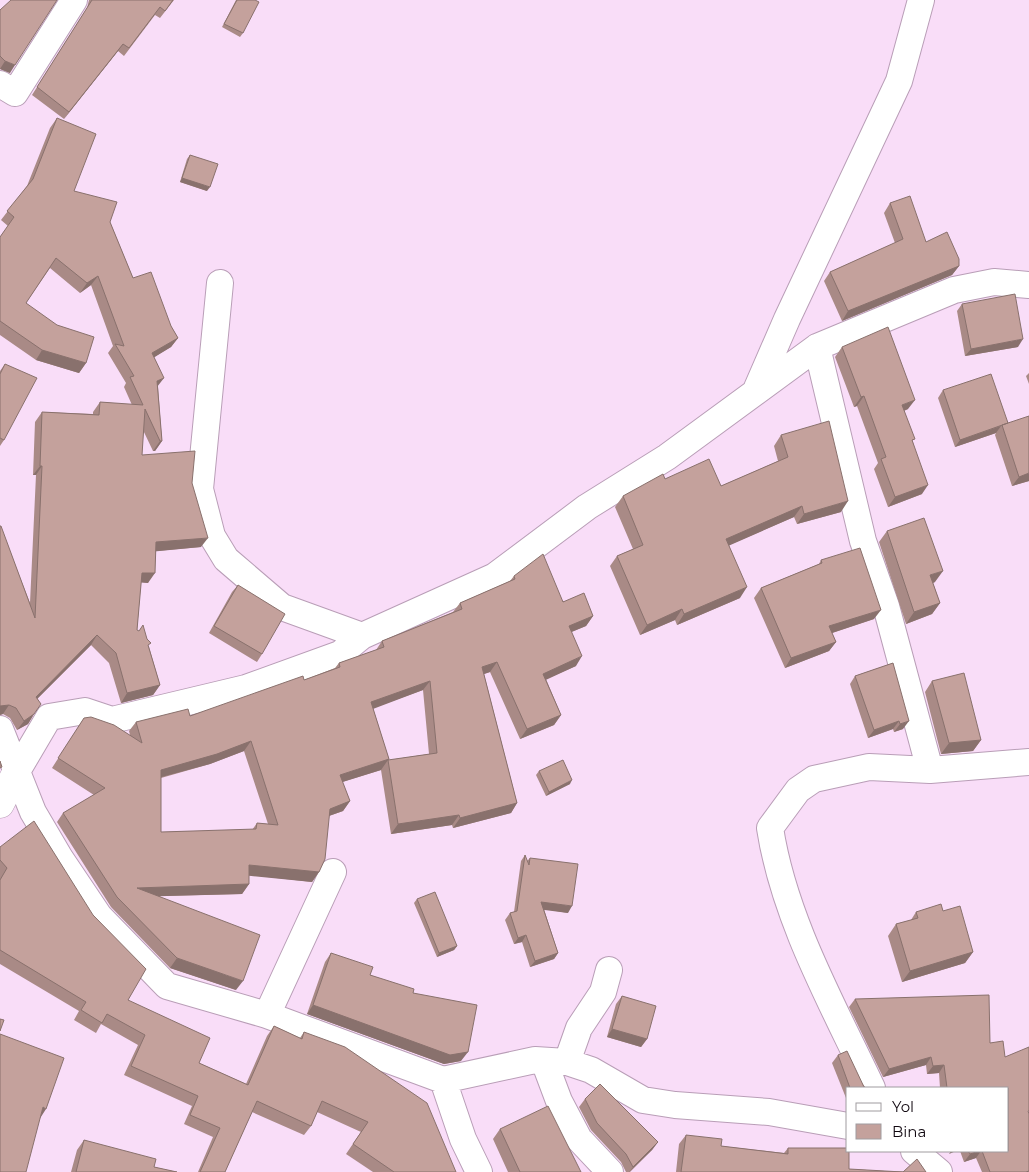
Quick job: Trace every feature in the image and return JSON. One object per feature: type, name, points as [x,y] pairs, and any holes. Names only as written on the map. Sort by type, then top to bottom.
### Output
[{"type":"street","points":[[0,84],[15,93],[74,0]]},
{"type":"street","points":[[756,389],[787,319],[900,81],[921,0]]},
{"type":"street","points":[[0,804],[49,717],[85,711],[112,720],[246,688],[340,654],[362,636],[495,576],[587,507],[667,457],[756,389],[817,347],[954,290],[994,282],[1029,285]]},
{"type":"street","points":[[220,283],[200,489],[212,536],[226,559],[282,607],[362,636]]},
{"type":"street","points":[[817,347],[863,541],[886,606],[930,770]]},
{"type":"street","points":[[0,729],[16,773],[37,820],[99,916],[167,986],[267,1015],[443,1080],[536,1060],[556,1061],[591,1070],[643,1100],[675,1105],[769,1112],[846,1126]]},
{"type":"street","points":[[872,1087],[802,937],[774,851],[770,828],[798,790],[814,779],[869,767],[930,770],[1029,762]]},
{"type":"street","points":[[267,1015],[333,872]]},
{"type":"street","points":[[609,970],[603,992],[556,1061],[559,1101],[580,1139],[610,1172]]},
{"type":"street","points":[[443,1080],[463,1139],[480,1172]]},
{"type":"street","points":[[915,1152],[939,1172]]},
{"type":"building","points":[[11,0],[57,0],[15,65],[5,61],[0,56],[0,10]]},
{"type":"building","points":[[92,0],[173,0],[165,11],[160,7],[129,48],[123,44],[69,112],[37,87]]},
{"type":"building","points":[[237,0],[255,0],[259,2],[243,33],[224,24]]},
{"type":"building","points":[[57,118],[96,134],[74,191],[117,202],[110,222],[133,278],[151,272],[171,326],[178,338],[152,353],[164,378],[157,381],[162,441],[160,441],[145,409],[142,455],[195,451],[192,483],[208,538],[156,542],[155,573],[142,573],[137,630],[139,631],[143,625],[147,639],[151,643],[148,645],[160,685],[127,693],[116,653],[97,635],[36,697],[41,704],[34,714],[24,721],[16,708],[9,705],[0,706],[0,526],[35,618],[42,466],[40,466],[42,412],[99,415],[100,402],[143,405],[130,377],[134,376],[115,344],[124,346],[98,276],[87,283],[56,258],[26,303],[57,325],[94,337],[86,363],[42,350],[0,321],[0,237],[14,217],[7,211],[33,179]]},
{"type":"building","points":[[190,155],[218,164],[210,187],[182,178]]},
{"type":"building","points":[[910,196],[926,242],[947,232],[959,259],[959,266],[848,311],[830,272],[903,239],[890,203]]},
{"type":"building","points":[[1015,294],[1023,339],[971,349],[962,304]]},
{"type":"building","points":[[888,327],[915,400],[902,405],[915,439],[912,440],[928,485],[895,497],[881,459],[886,457],[864,396],[861,397],[842,347]]},
{"type":"building","points":[[5,364],[37,378],[4,440],[0,438],[0,374]]},
{"type":"building","points":[[991,374],[1008,423],[960,440],[943,390]]},
{"type":"building","points":[[1029,416],[1029,473],[1019,477],[1002,425]]},
{"type":"building","points":[[829,421],[848,501],[804,514],[802,506],[726,539],[747,587],[684,614],[682,609],[647,625],[617,556],[643,545],[623,496],[663,474],[665,479],[709,459],[721,486],[788,457],[781,435]]},
{"type":"building","points":[[924,518],[943,571],[930,575],[940,603],[914,612],[887,531]]},
{"type":"building","points":[[860,548],[881,610],[829,626],[836,642],[791,658],[761,588],[822,563],[821,560]]},
{"type":"building","points":[[543,554],[563,602],[584,593],[593,616],[569,626],[582,656],[543,674],[561,715],[527,729],[497,662],[482,667],[517,803],[460,818],[459,815],[398,824],[388,760],[437,753],[430,681],[371,702],[389,759],[340,775],[350,801],[330,809],[325,859],[319,872],[249,865],[249,884],[137,888],[260,935],[243,981],[177,958],[117,897],[63,813],[105,788],[58,758],[84,718],[91,717],[114,725],[142,743],[136,722],[188,709],[190,716],[303,676],[304,680],[340,667],[339,663],[384,647],[382,641],[462,609],[460,603],[515,579],[514,576]],"holes":[[[251,741],[278,825],[257,823],[256,829],[161,832],[161,770],[217,754]]]},
{"type":"building","points":[[238,585],[285,614],[262,654],[214,626]]},
{"type":"building","points":[[893,663],[909,721],[900,724],[899,721],[874,730],[855,676]]},
{"type":"building","points":[[964,673],[981,740],[949,743],[932,681]]},
{"type":"building","points":[[563,760],[572,780],[549,792],[539,771]]},
{"type":"building","points":[[34,821],[93,915],[146,969],[128,1000],[210,1038],[199,1063],[248,1085],[274,1026],[302,1039],[304,1032],[345,1047],[427,1103],[456,1172],[394,1172],[353,1144],[368,1122],[322,1101],[311,1126],[257,1101],[225,1172],[200,1172],[220,1128],[190,1115],[198,1096],[131,1066],[145,1035],[107,1014],[102,1023],[81,1010],[86,1002],[0,950],[0,880],[7,868],[0,860],[0,847]]},
{"type":"building","points":[[525,855],[529,865],[530,858],[578,864],[572,906],[541,902],[558,953],[535,961],[526,935],[518,938],[510,913],[517,911]]},
{"type":"building","points":[[435,892],[457,946],[439,953],[417,899]]},
{"type":"building","points":[[941,904],[943,911],[960,906],[973,952],[910,971],[896,924],[918,918],[916,912]]},
{"type":"building","points":[[331,953],[373,967],[370,975],[414,989],[413,993],[477,1005],[468,1052],[450,1055],[313,1005]]},
{"type":"building","points":[[989,995],[990,1043],[1003,1041],[1005,1057],[1029,1047],[1029,1171],[990,1172],[982,1152],[1009,1152],[1009,1087],[947,1087],[944,1065],[933,1066],[931,1057],[889,1069],[855,999]]},
{"type":"building","points":[[622,996],[656,1006],[647,1039],[612,1029]]},
{"type":"building","points":[[0,1019],[4,1020],[0,1031]]},
{"type":"building","points":[[0,1034],[64,1058],[46,1109],[43,1107],[26,1172],[0,1172]]},
{"type":"building","points":[[847,1051],[864,1087],[850,1087],[838,1055]]},
{"type":"building","points":[[600,1084],[658,1142],[633,1167],[626,1154],[597,1123],[585,1099]]},
{"type":"building","points":[[548,1106],[581,1172],[520,1172],[500,1129]]},
{"type":"building","points":[[686,1135],[722,1139],[721,1146],[788,1154],[788,1148],[846,1148],[846,1152],[849,1152],[849,1169],[903,1172],[681,1172]]},
{"type":"building","points":[[84,1140],[156,1159],[154,1167],[177,1172],[76,1172]]},
{"type":"building","points":[[917,1159],[926,1172],[903,1172]]}]
